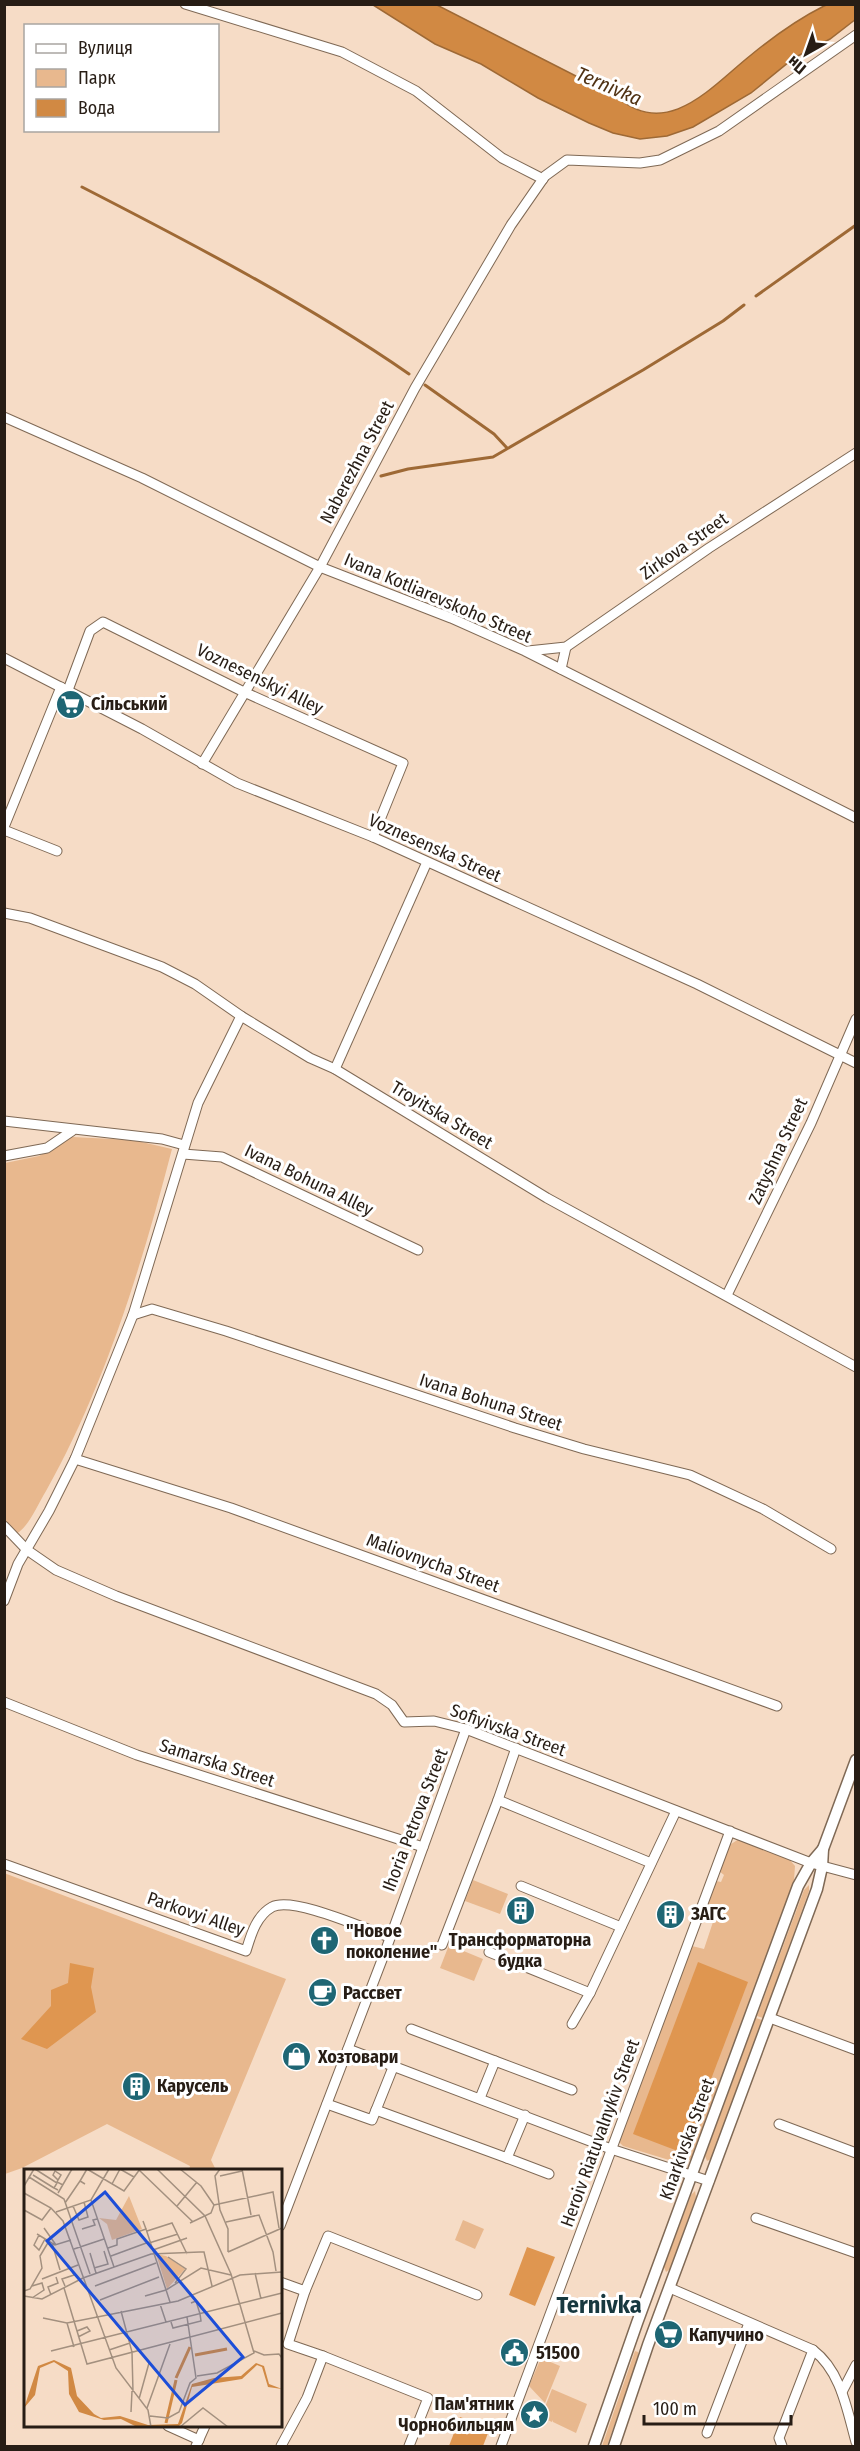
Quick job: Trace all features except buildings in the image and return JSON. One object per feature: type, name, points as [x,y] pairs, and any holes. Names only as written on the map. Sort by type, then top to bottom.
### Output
[{"type":"street","points":[[185,4],[342,52],[416,91],[502,158],[543,179]]},
{"type":"street","name":"Naberezhna Street","points":[[202,764],[320,567],[415,388],[511,225],[543,179],[567,160],[640,164],[660,160],[719,131],[855,35]]},
{"type":"street","name":"Ivana Kotliarevskoho Street","points":[[4,417],[142,478],[320,567],[451,618],[525,651],[855,818]]},
{"type":"street","name":"Zirkova Street","points":[[525,651],[566,646],[855,453]]},
{"type":"street","name":"Voznesenskyi Alley","points":[[64,688],[90,631],[103,622],[244,692],[403,763],[373,837]]},
{"type":"street","points":[[561,669],[566,646]]},
{"type":"street","name":"Voznesenska Street","points":[[4,658],[64,688],[237,783],[373,837],[697,984],[855,1063]]},
{"type":"street","points":[[57,851],[4,829],[64,688]]},
{"type":"street","points":[[335,1069],[428,862]]},
{"type":"street","name":"Troyitska Street","points":[[4,913],[30,918],[162,967],[195,984],[241,1016],[310,1058],[335,1069],[547,1198],[855,1366]]},
{"type":"street","points":[[4,1601],[14,1571],[75,1459],[133,1315],[198,1102],[241,1016]]},
{"type":"street","name":"Zatyshna Street","points":[[727,1295],[811,1123],[855,1019]]},
{"type":"street","name":"Ivana Bohuna Alley","points":[[4,1121],[72,1131],[162,1139],[183,1150],[222,1157],[418,1250]]},
{"type":"street","points":[[4,1156],[47,1148],[72,1131]]},
{"type":"street","name":"Ivana Bohuna Street","points":[[133,1315],[152,1309],[226,1331],[515,1428],[584,1449],[690,1475],[763,1509],[831,1549]]},
{"type":"street","name":"Maliovnycha Street","points":[[75,1459],[231,1508],[777,1706]]},
{"type":"street","name":"Sofiyivska Street","points":[[4,1526],[27,1550],[56,1569],[116,1596],[376,1694],[392,1705],[404,1722],[434,1722],[466,1729],[811,1863],[855,1875]]},
{"type":"street","name":"Samarska Street","points":[[4,1702],[137,1755],[423,1847]]},
{"type":"street","name":"Ihoria Petrova Street","points":[[282,2221],[466,1729]]},
{"type":"street","points":[[442,1945],[516,1749]]},
{"type":"street","name":"Kharkivska Street","points":[[614,2446],[646,2352],[817,1889],[823,1850],[855,1760]]},
{"type":"street","points":[[498,1800],[651,1863]]},
{"type":"street","points":[[572,2024],[590,1993],[676,1811]]},
{"type":"street","name":"Heroiv Riatuvalnykiv Street","points":[[501,2446],[730,1831]]},
{"type":"street","name":"Kharkivska Street","points":[[594,2446],[798,1886],[811,1863],[823,1850]]},
{"type":"street","name":"Parkovyi Alley","points":[[4,1864],[246,1951],[260,1917],[272,1907],[285,1904],[308,1908],[389,1937]]},
{"type":"street","points":[[521,1886],[621,1927]]},
{"type":"street","points":[[489,1952],[590,1993]]},
{"type":"street","points":[[770,2018],[855,2049]]},
{"type":"street","points":[[411,2029],[572,2090]]},
{"type":"street","points":[[348,2049],[611,2149],[709,2181]]},
{"type":"street","points":[[480,2098],[495,2061]]},
{"type":"street","points":[[327,2104],[372,2120],[394,2066]]},
{"type":"street","points":[[376,2110],[549,2174]]},
{"type":"street","points":[[507,2158],[525,2115]]},
{"type":"street","points":[[779,2124],[855,2153]]},
{"type":"street","points":[[756,2218],[855,2253]]},
{"type":"street","points":[[409,2446],[428,2398],[288,2344],[305,2291],[328,2236],[477,2295]]},
{"type":"street","points":[[652,2282],[813,2350],[827,2363],[842,2392],[854,2430],[855,2442]]},
{"type":"street","points":[[282,2283],[305,2291]]},
{"type":"street","points":[[707,2433],[749,2323]]},
{"type":"street","points":[[629,2346],[646,2352]]},
{"type":"street","points":[[782,2446],[779,2438],[813,2350]]},
{"type":"street","points":[[281,2446],[307,2398],[323,2356]]},
{"type":"street","points":[[842,2392],[855,2366]]},
{"type":"street","points":[[170,2427],[198,2443],[205,2427]]},
{"type":"green space","points":[[72,1137],[133,1140],[172,1149],[135,1281],[104,1367],[67,1451],[32,1517],[23,1529],[11,1537],[5,1529],[5,1163],[39,1156]]},
{"type":"green space","points":[[739,1839],[789,1859],[795,1866],[794,1880],[691,2159],[685,2163],[679,2163],[623,2146],[619,2142],[692,1946],[704,1949],[714,1919],[703,1915],[716,1881],[721,1882],[724,1875],[719,1871],[728,1846]]},
{"type":"green space","points":[[4,1873],[286,1979],[211,2160],[216,2169],[189,2169],[190,2166],[107,2124],[22,2168],[5,2174]]},
{"type":"green space","points":[[473,1880],[508,1894],[500,1914],[465,1901]]},
{"type":"green space","points":[[809,1885],[809,1891],[763,2018],[757,2016],[804,1890]]},
{"type":"green space","points":[[449,1945],[483,1959],[474,1981],[440,1968]]},
{"type":"green space","points":[[756,2018],[762,2020],[711,2159],[707,2161],[705,2156]]},
{"type":"green space","points":[[695,2191],[696,2197],[670,2269],[666,2272],[664,2267],[691,2195]]},
{"type":"green space","points":[[463,2220],[484,2229],[475,2249],[455,2240]]},
{"type":"green space","points":[[635,2351],[638,2352],[638,2357],[607,2446],[602,2446]]},
{"type":"green space","points":[[541,2358],[560,2366],[545,2403],[529,2386]]},
{"type":"green space","points":[[552,2389],[587,2404],[576,2433],[553,2420],[552,2422],[541,2417]]},
{"type":"shaded area","points":[[698,1962],[748,1982],[683,2153],[633,2134]]},
{"type":"shaded area","points":[[70,1963],[94,1968],[91,1987],[96,2012],[47,2049],[21,2039],[51,2006],[51,1990],[68,1983]]},
{"type":"shaded area","points":[[527,2247],[555,2257],[535,2306],[509,2295]]},
{"type":"shaded area","points":[[460,2417],[490,2428],[483,2446],[449,2446]]},
{"type":"water","points":[[373,5],[437,5],[617,97],[636,109],[654,113],[672,111],[689,104],[777,35],[824,6],[855,5],[856,19],[830,39],[794,58],[751,93],[693,127],[667,136],[640,139],[613,133],[538,98],[481,64],[435,44]]},
{"type":"waterway","points":[[82,187],[207,252],[290,299],[409,374]]},
{"type":"waterway","points":[[756,296],[856,225]]},
{"type":"waterway","points":[[381,476],[408,469],[493,457],[643,370],[723,321],[744,305]]},
{"type":"waterway","points":[[425,385],[494,434],[507,448]]},
{"type":"place","name":"Сільський","points":[[70,704]]},
{"type":"place","name":"Трансформаторна будка","points":[[520,1911]]},
{"type":"place","name":"ЗАГС","points":[[670,1914]]},
{"type":"place","name":"\"Новое поколение\"","points":[[325,1941]]},
{"type":"place","name":"Рассвет","points":[[322,1993]]},
{"type":"place","name":"Хозтовари","points":[[297,2057]]},
{"type":"place","name":"Карусель","points":[[136,2086]]},
{"type":"place","name":"Капучино","points":[[668,2335]]},
{"type":"place","name":"51500","points":[[515,2353]]},
{"type":"place","name":"Пам'ятник Чорнобильцям","points":[[535,2414]]},
{"type":"district","name":"Ternivka","points":[[599,2305]]}]
